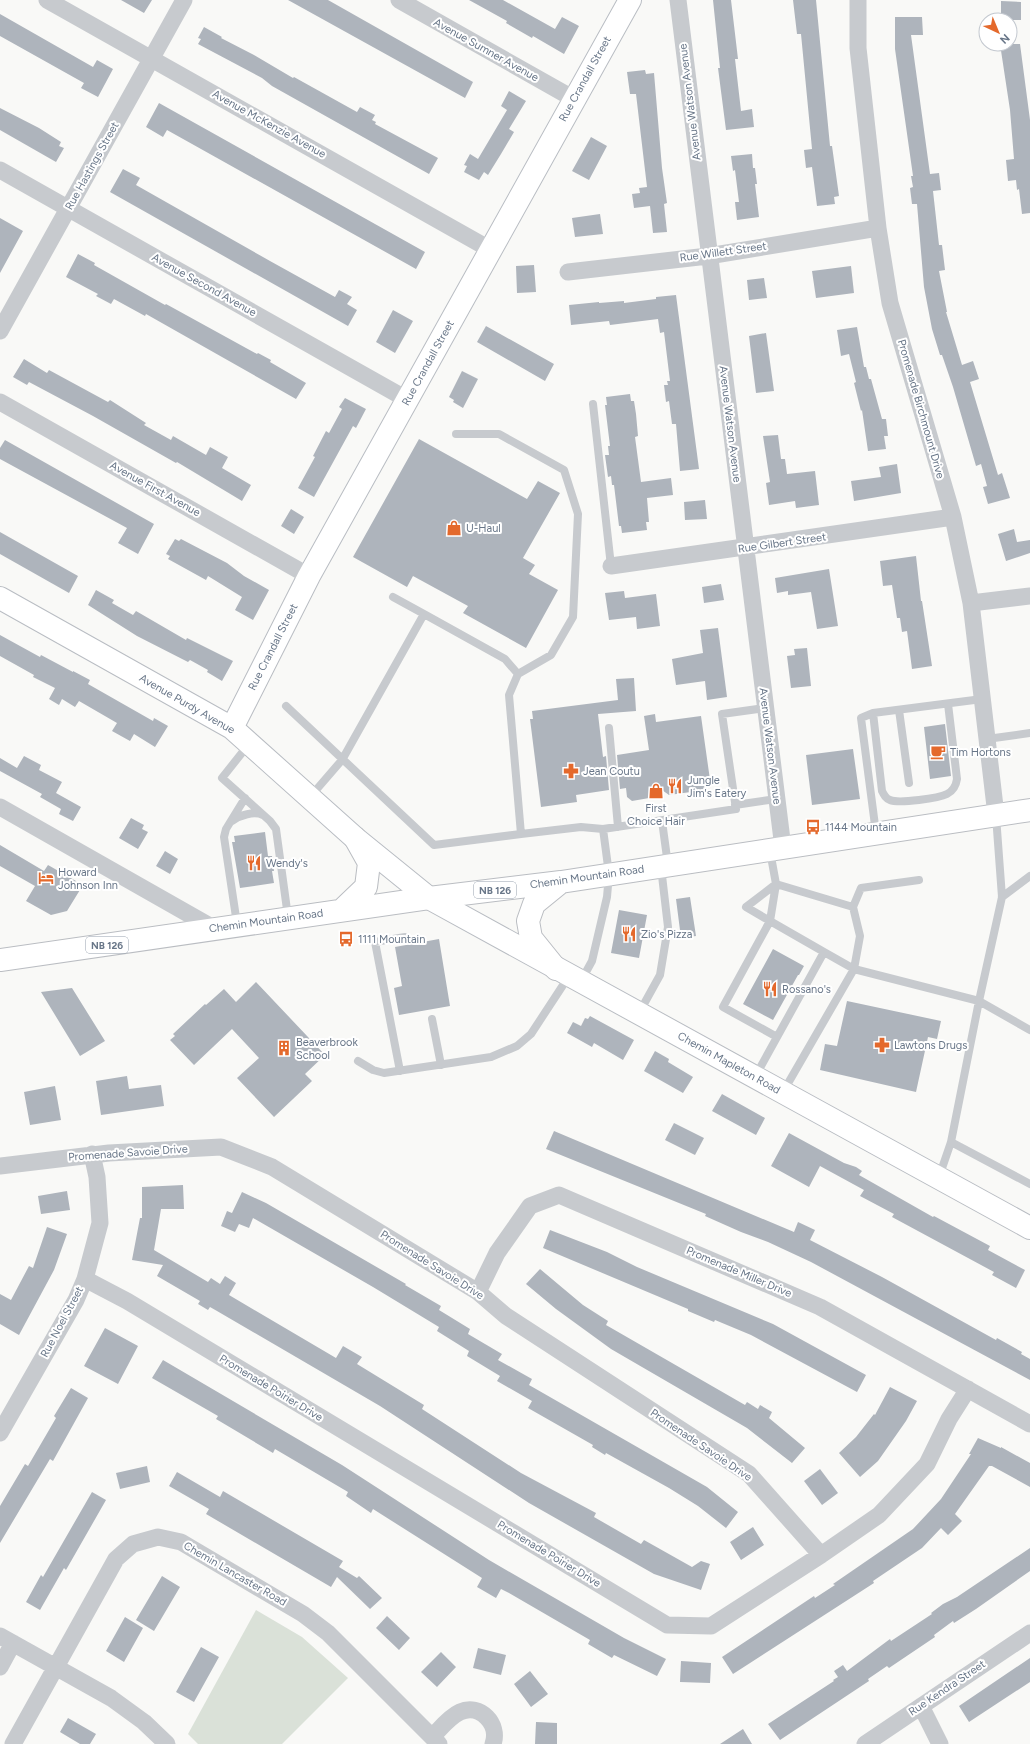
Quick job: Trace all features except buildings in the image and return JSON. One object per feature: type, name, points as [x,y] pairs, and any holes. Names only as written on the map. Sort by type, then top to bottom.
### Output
[{"type":"main road","name":"Rue Crandall Street","points":[[232,728],[310,576],[630,0]]},
{"type":"main road","name":"Avenue Purdy Avenue","points":[[0,598],[232,728],[310,796],[355,838],[429,898]]},
{"type":"main road","name":"Chemin Mountain Road","points":[[0,960],[342,910],[561,882],[1030,810]]},
{"type":"main road","points":[[342,910],[366,887],[370,863],[355,838]]},
{"type":"main road","points":[[561,882],[534,904],[528,921],[531,938],[568,976]]},
{"type":"main road","name":"Chemin Mapleton Road","points":[[429,898],[568,976],[1030,1228]]},
{"type":"street","name":"Avenue McKenzie Avenue","points":[[47,0],[491,250]]},
{"type":"street","name":"Rue Hastings Street","points":[[0,330],[184,0]]},
{"type":"street","name":"Avenue Sumner Avenue","points":[[399,0],[574,99]]},
{"type":"street","name":"Avenue Watson Avenue","points":[[678,0],[708,256],[746,548],[776,799],[776,849]]},
{"type":"street","name":"Promenade Birchmount Drive","points":[[858,0],[858,48],[878,228],[890,303],[953,518],[971,603],[996,815]]},
{"type":"street","name":"Avenue Second Avenue","points":[[0,170],[408,400]]},
{"type":"street","name":"Rue Willett Street","points":[[568,272],[708,256],[878,228]]},
{"type":"street","name":"Avenue First Avenue","points":[[0,402],[310,576]]},
{"type":"street","name":"Rue Gilbert Street","points":[[611,566],[953,518]]},
{"type":"street","points":[[971,603],[1030,596]]},
{"type":"street","points":[[0,807],[214,929]]},
{"type":"street","name":"Promenade Savoie Drive","points":[[0,1166],[92,1154],[221,1147],[272,1167],[478,1292],[506,1316],[749,1474],[821,1555]]},
{"type":"street","name":"Rue Noel Street","points":[[0,1433],[76,1300],[85,1279],[100,1223],[97,1177],[92,1154]]},
{"type":"street","name":"Promenade Miller Drive","points":[[478,1292],[498,1253],[530,1206],[559,1195],[820,1307],[1030,1424]]},
{"type":"street","name":"Promenade Poirier Drive","points":[[85,1279],[127,1301],[667,1625],[711,1626],[821,1555],[879,1515],[927,1464],[949,1420],[968,1389]]},
{"type":"street","name":"Chemin Lancaster Road","points":[[13,1744],[116,1559],[134,1544],[158,1537],[181,1542],[303,1614],[328,1634],[436,1741],[451,1718],[459,1712],[468,1710],[479,1712],[488,1718],[494,1727],[496,1736],[493,1744]]},
{"type":"street","name":"Rue Kendra Street","points":[[865,1744],[1030,1633]]},
{"type":"street","points":[[0,1667],[7,1639],[111,1698],[144,1722],[167,1744]]},
{"type":"street","points":[[921,1706],[940,1744]]},
{"type":"lane","points":[[593,404],[611,566]]},
{"type":"lane","points":[[456,434],[499,434],[564,470],[578,514],[573,618],[551,655],[518,674],[509,695],[521,834]]},
{"type":"lane","points":[[393,597],[506,659],[518,674]]},
{"type":"lane","points":[[310,796],[342,760],[424,614]]},
{"type":"lane","points":[[876,834],[862,718],[873,713],[982,699]]},
{"type":"lane","points":[[873,713],[882,792],[890,800],[897,802],[941,796],[953,789],[956,784],[957,779],[948,704]]},
{"type":"lane","points":[[286,706],[434,845],[581,827],[603,829],[736,810],[722,714],[765,708]]},
{"type":"lane","points":[[899,710],[909,783]]},
{"type":"lane","points":[[609,728],[618,827]]},
{"type":"lane","points":[[987,739],[1030,732]]},
{"type":"lane","points":[[250,743],[222,778],[265,817],[276,830],[288,918]]},
{"type":"lane","points":[[237,925],[224,837],[226,829],[245,798]]},
{"type":"lane","points":[[735,805],[776,799]]},
{"type":"lane","points":[[231,822],[236,818],[252,813],[265,817]]},
{"type":"lane","points":[[938,1178],[951,1142],[979,1001],[1002,897],[996,815]]},
{"type":"lane","points":[[639,1014],[660,975],[668,927],[662,821]]},
{"type":"lane","points":[[358,1060],[373,1070],[384,1073],[400,1071],[491,1057],[517,1046],[531,1034],[568,976],[592,961],[608,897],[609,874],[603,829]]},
{"type":"lane","points":[[776,849],[776,884],[770,921],[723,1006],[777,1037]]},
{"type":"lane","points":[[1002,897],[1030,876]]},
{"type":"lane","points":[[783,1093],[854,969],[860,936],[853,907],[861,888],[919,880]]},
{"type":"lane","points":[[776,884],[853,907]]},
{"type":"lane","points":[[776,884],[746,907],[854,969],[979,1001],[1030,1030]]},
{"type":"lane","points":[[400,1071],[375,942],[405,937]]},
{"type":"lane","points":[[754,1078],[824,952]]},
{"type":"lane","points":[[432,1019],[441,1064]]},
{"type":"lane","points":[[951,1142],[1030,1184]]},
{"type":"shaded area","points":[[256,1610],[302,1637],[348,1678],[282,1744],[198,1744],[188,1734]]},
{"type":"place","name":"U-Haul","points":[[454,528]]},
{"type":"place","name":"Tim Hortons","points":[[938,752]]},
{"type":"place","name":"Jean Coutu","points":[[571,771]]},
{"type":"place","name":"Jungle Jim's Eatery","points":[[675,786]]},
{"type":"place","name":"First Choice Hair","points":[[656,791]]},
{"type":"place","name":"1144 Mountain","points":[[813,827]]},
{"type":"place","name":"Wendy's","points":[[254,863]]},
{"type":"place","name":"Howard Johnson Inn","points":[[46,878]]},
{"type":"place","name":"Zio's Pizza","points":[[629,934]]},
{"type":"place","name":"1111 Mountain","points":[[346,939]]},
{"type":"place","name":"Rossano's","points":[[770,989]]},
{"type":"place","name":"Lawtons Drugs","points":[[882,1045]]},
{"type":"place","name":"Beaverbrook School","points":[[284,1048]]}]
